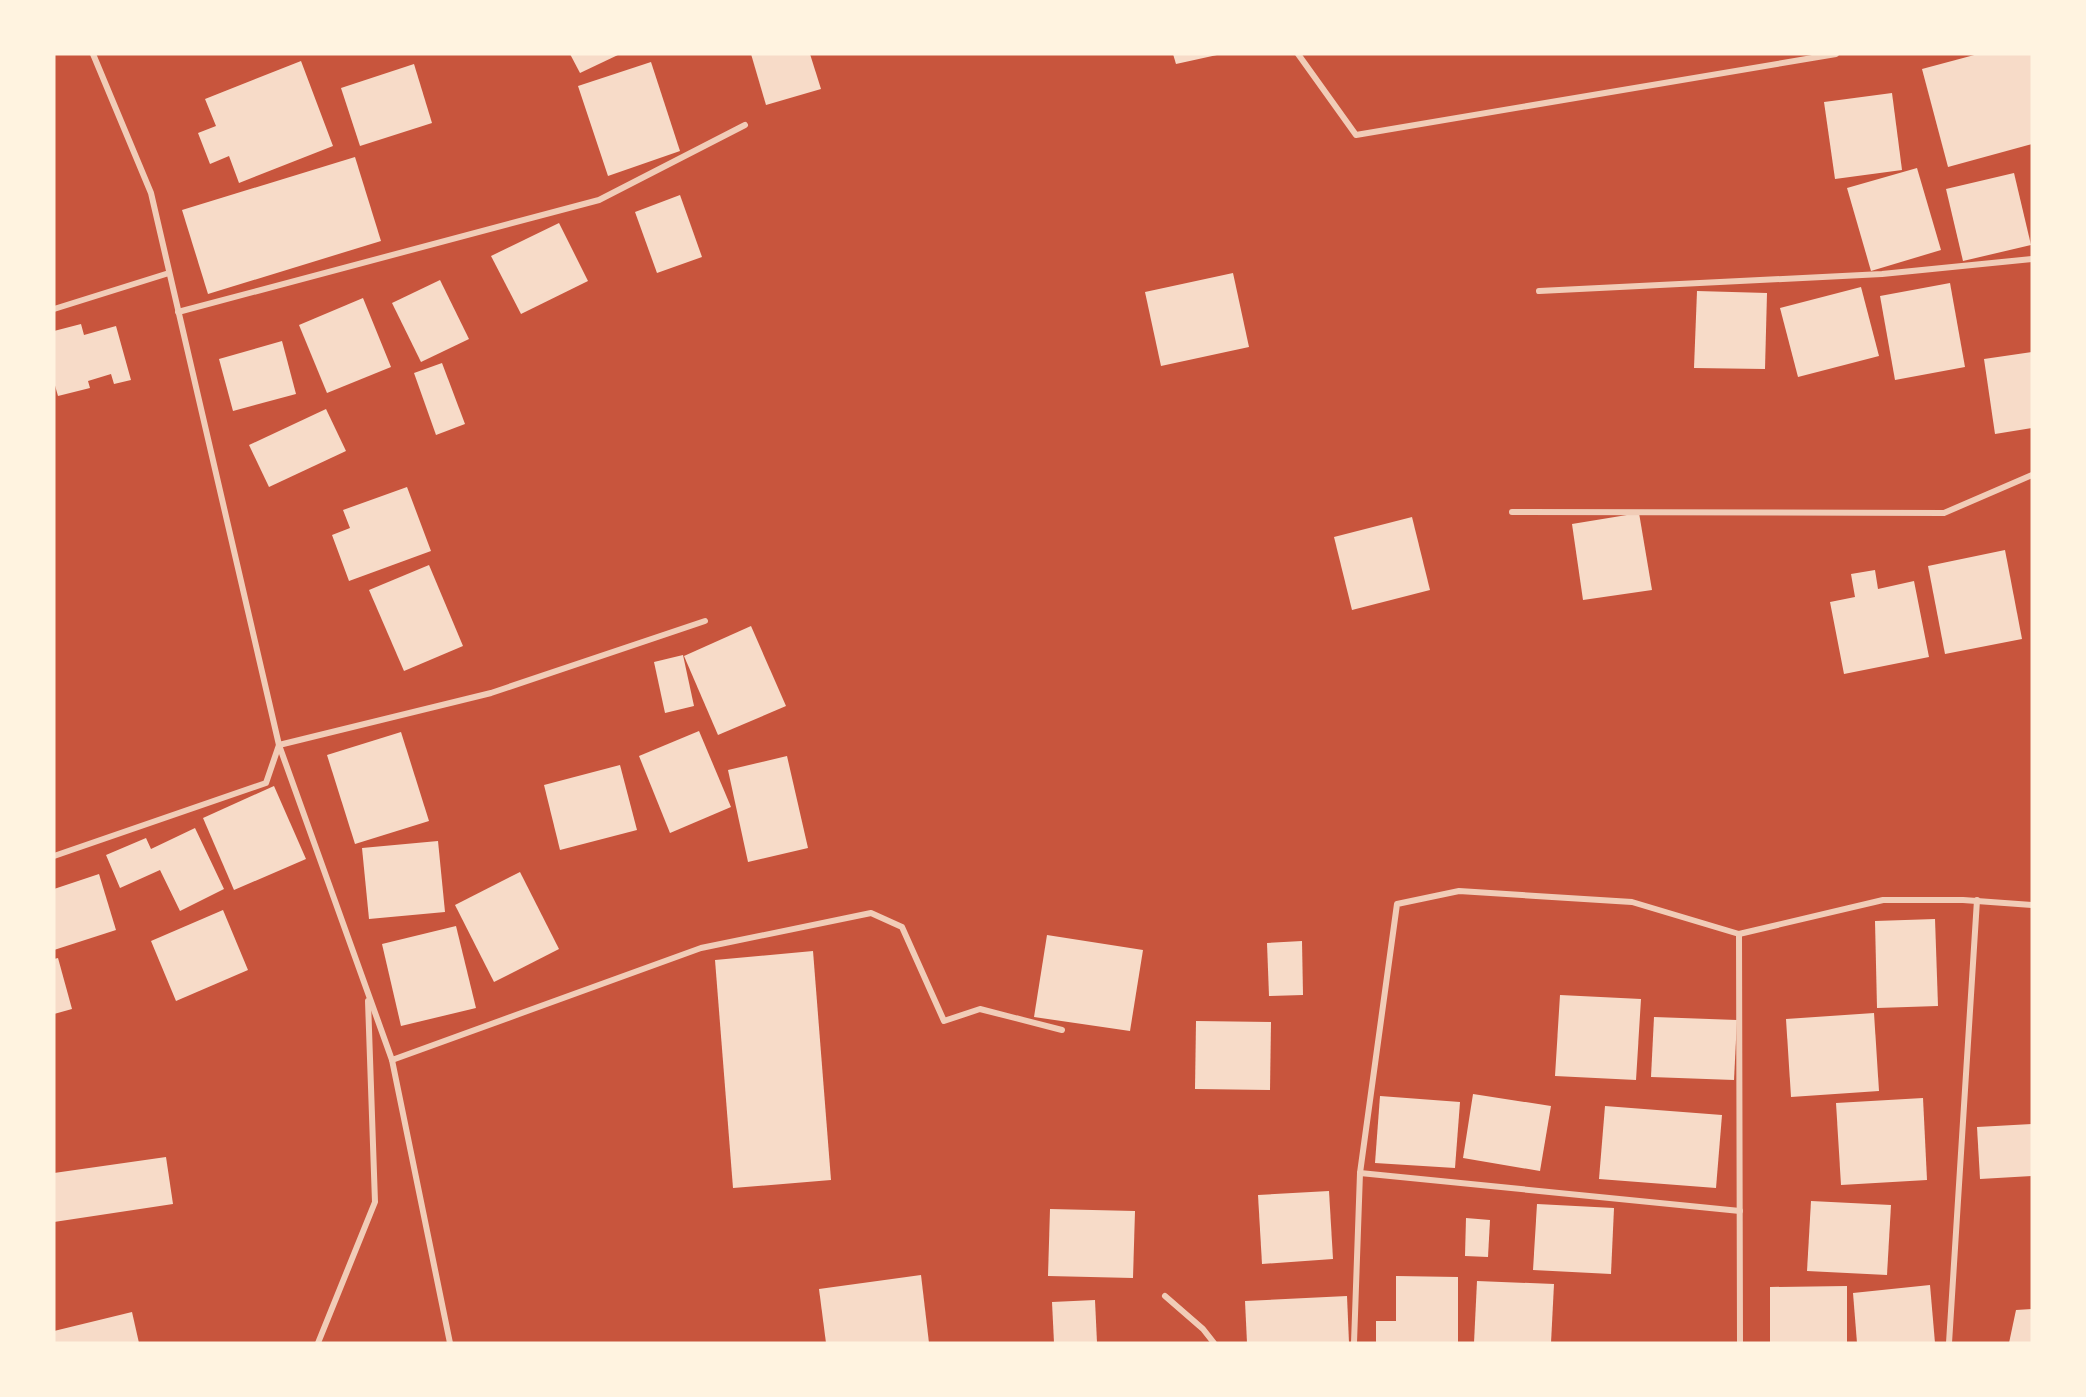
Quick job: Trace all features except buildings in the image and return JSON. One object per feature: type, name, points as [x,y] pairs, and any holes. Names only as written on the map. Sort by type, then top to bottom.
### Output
[{"type":"street","points":[[93,54],[151,193],[279,745],[392,1060],[450,1343]]},
{"type":"street","points":[[1298,54],[1356,135],[1836,54]]},
{"type":"street","points":[[178,312],[599,200],[745,125]]},
{"type":"street","points":[[1539,291],[1882,274],[2032,259]]},
{"type":"street","points":[[54,309],[169,273]]},
{"type":"street","points":[[1512,512],[1944,513],[2032,475]]},
{"type":"street","points":[[279,745],[491,693],[705,621]]},
{"type":"street","points":[[54,856],[266,783],[279,745]]},
{"type":"street","points":[[1354,1343],[1360,1173],[1397,904],[1459,891],[1632,902],[1739,934],[1883,900],[1977,900],[2032,905]]},
{"type":"street","points":[[1949,1343],[1977,900]]},
{"type":"street","points":[[392,1060],[701,948],[871,913],[902,927],[944,1020],[980,1009],[1062,1030]]},
{"type":"street","points":[[1739,934],[1740,1343]]},
{"type":"street","points":[[318,1343],[375,1202],[367,993]]},
{"type":"street","points":[[1360,1173],[1740,1211]]},
{"type":"street","points":[[1165,1296],[1203,1329],[1214,1343]]}]
